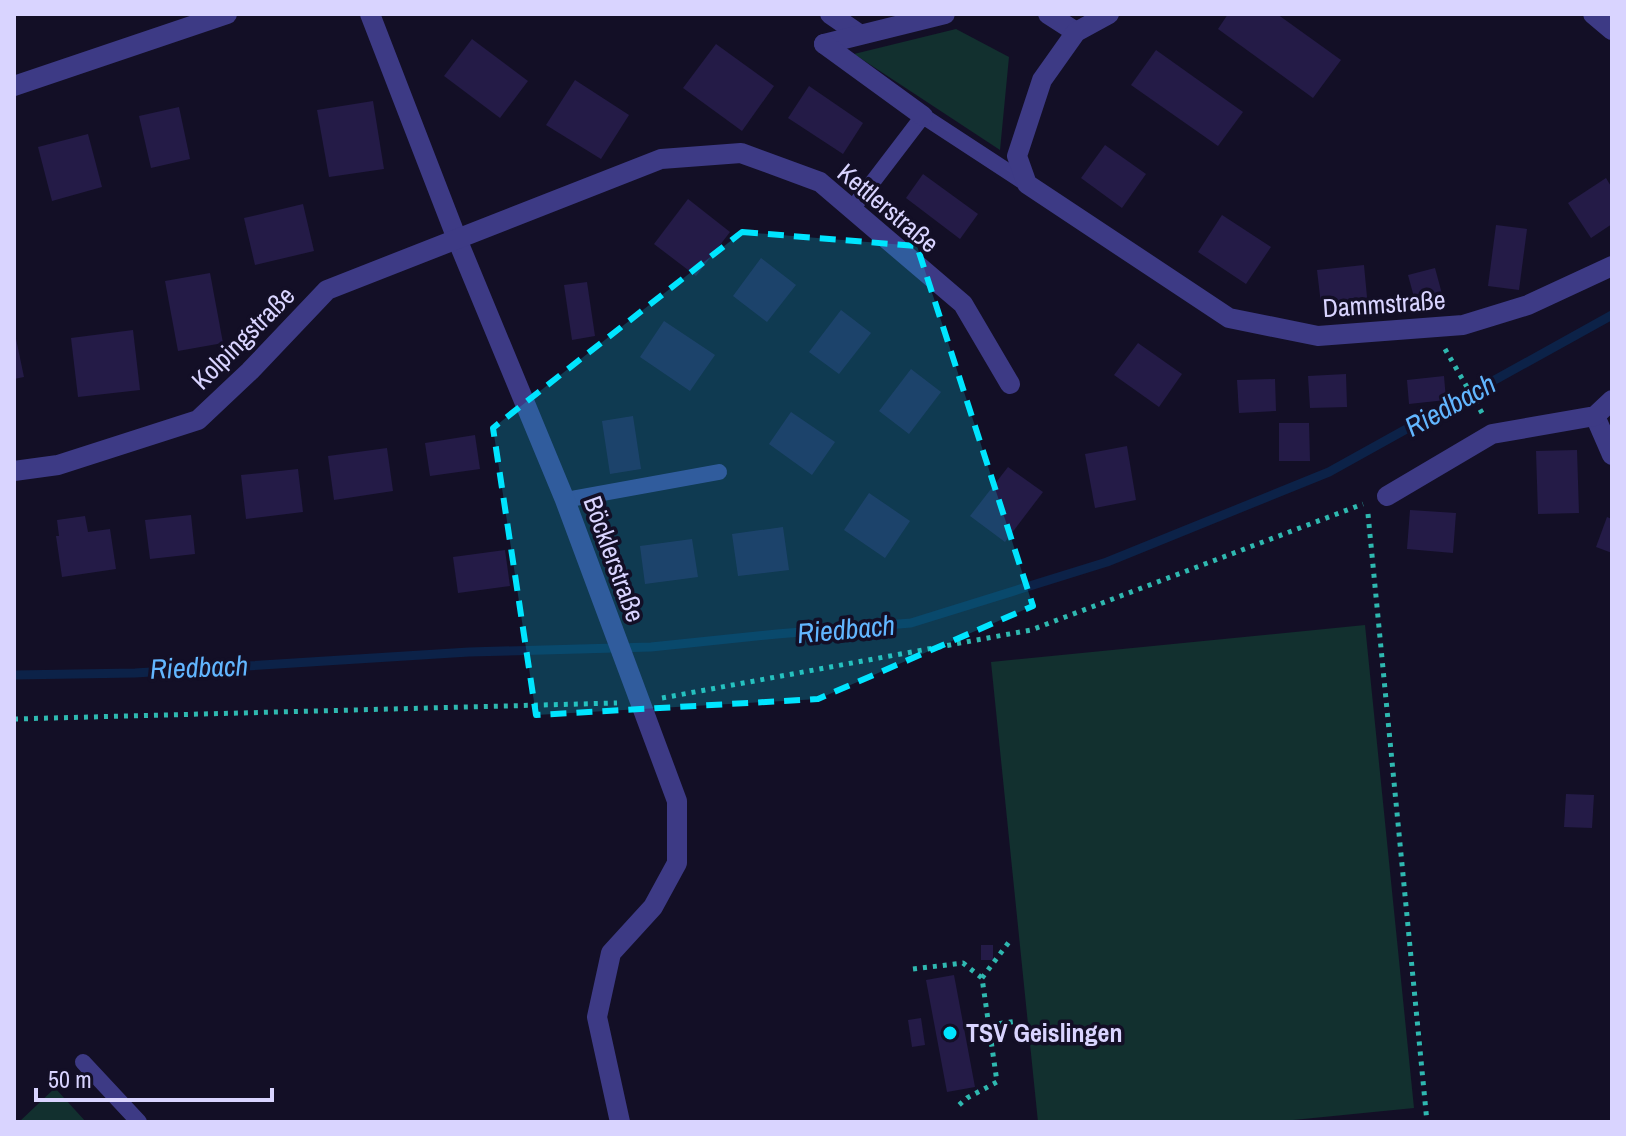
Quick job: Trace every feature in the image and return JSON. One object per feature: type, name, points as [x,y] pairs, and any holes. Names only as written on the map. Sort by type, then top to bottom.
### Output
[{"type":"street","points":[[14,86],[227,14]]},
{"type":"street","name":"Böcklerstraße","points":[[370,14],[457,239],[565,500],[677,801],[677,863],[653,907],[611,953],[597,1017],[620,1122]]},
{"type":"street","points":[[830,14],[859,34]]},
{"type":"street","points":[[923,116],[824,44],[945,14]]},
{"type":"street","points":[[1048,14],[1076,32]]},
{"type":"street","points":[[1027,184],[1017,156],[1042,80],[1076,32],[1109,14]]},
{"type":"street","points":[[1593,14],[1612,30]]},
{"type":"street","name":"Kettlerstraße","points":[[457,239],[661,159],[741,153],[820,182],[963,304],[1010,384]]},
{"type":"street","name":"Dammstraße","points":[[1027,184],[1229,318],[1318,336],[1463,325],[1528,305],[1612,266]]},
{"type":"street","name":"Kolpingstraße","points":[[14,471],[58,465],[198,420],[327,290],[457,239]]},
{"type":"street","points":[[1387,496],[1492,434],[1595,416],[1612,400]]},
{"type":"street","points":[[1595,416],[1612,455]]},
{"type":"lane","points":[[852,209],[923,116],[1027,184]]},
{"type":"lane","points":[[565,500],[719,472]]},
{"type":"lane","points":[[83,1062],[139,1122]]},
{"type":"path","points":[[1456,370],[1476,400]]},
{"type":"path","points":[[14,719],[640,703],[1031,630],[1366,503],[1427,1122]]},
{"type":"path","points":[[982,978],[1009,942]]},
{"type":"path","points":[[913,969],[963,963],[982,978],[997,1082],[959,1105]]},
{"type":"path","points":[[989,1025],[1018,1021]]},
{"type":"highlighted area","points":[[742,232],[917,246],[1033,606],[818,699],[536,715],[493,428]]},
{"type":"green space","points":[[956,29],[1009,57],[1000,150],[854,54]]},
{"type":"green space","points":[[1365,625],[1414,1108],[1273,1122],[1038,1122],[991,662]]},
{"type":"green space","points":[[55,1088],[86,1122],[19,1122]]},
{"type":"building","points":[[1228,14],[1277,14],[1341,60],[1313,98],[1218,29]]},
{"type":"building","points":[[472,39],[528,81],[500,118],[444,76]]},
{"type":"building","points":[[716,44],[774,86],[742,131],[683,88]]},
{"type":"building","points":[[1156,50],[1243,112],[1218,146],[1131,85]]},
{"type":"building","points":[[575,80],[629,115],[601,159],[546,125]]},
{"type":"building","points":[[809,86],[863,123],[843,154],[788,118]]},
{"type":"building","points":[[373,101],[384,169],[329,177],[317,110]]},
{"type":"building","points":[[179,107],[190,159],[151,168],[139,116]]},
{"type":"building","points":[[88,134],[102,187],[52,201],[38,147]]},
{"type":"building","points":[[1105,145],[1146,174],[1122,208],[1081,178]]},
{"type":"building","points":[[923,174],[978,214],[960,239],[906,198]]},
{"type":"building","points":[[1606,178],[1612,188],[1612,224],[1591,238],[1568,203]]},
{"type":"building","points":[[688,199],[730,232],[696,276],[654,244]]},
{"type":"building","points":[[303,204],[314,251],[255,265],[244,218]]},
{"type":"building","points":[[1222,215],[1271,247],[1246,284],[1198,252]]},
{"type":"building","points":[[1496,225],[1527,229],[1519,290],[1488,286]]},
{"type":"building","points":[[761,258],[796,285],[767,322],[733,296]]},
{"type":"building","points":[[1364,265],[1368,308],[1322,313],[1317,270]]},
{"type":"building","points":[[1435,268],[1445,305],[1418,312],[1408,275]]},
{"type":"building","points":[[210,273],[223,343],[178,351],[165,281]]},
{"type":"building","points":[[587,282],[595,336],[572,340],[564,285]]},
{"type":"building","points":[[841,310],[871,333],[839,374],[809,352]]},
{"type":"building","points":[[664,321],[715,355],[690,391],[640,357]]},
{"type":"building","points":[[133,330],[140,390],[78,397],[71,338]]},
{"type":"building","points":[[14,334],[24,377],[14,379]]},
{"type":"building","points":[[1138,343],[1182,374],[1159,407],[1114,375]]},
{"type":"building","points":[[911,369],[941,392],[909,434],[879,411]]},
{"type":"building","points":[[1346,374],[1347,407],[1310,408],[1308,376]]},
{"type":"building","points":[[1444,376],[1446,400],[1409,404],[1407,380]]},
{"type":"building","points":[[1275,379],[1276,411],[1239,413],[1237,380]]},
{"type":"building","points":[[791,412],[835,442],[812,475],[769,444]]},
{"type":"building","points":[[633,416],[641,469],[610,474],[602,421]]},
{"type":"building","points":[[1279,423],[1309,423],[1310,461],[1279,461]]},
{"type":"building","points":[[475,435],[480,469],[430,476],[425,443]]},
{"type":"building","points":[[1127,446],[1136,500],[1095,508],[1085,454]]},
{"type":"building","points":[[387,448],[393,491],[334,500],[328,456]]},
{"type":"building","points":[[1577,450],[1579,513],[1538,514],[1536,451]]},
{"type":"building","points":[[1008,467],[1043,492],[1005,542],[970,516]]},
{"type":"building","points":[[298,469],[303,512],[246,519],[241,475]]},
{"type":"building","points":[[869,493],[910,521],[885,558],[844,530]]},
{"type":"building","points":[[1410,510],[1456,513],[1453,553],[1407,549]]},
{"type":"building","points":[[191,515],[195,554],[150,559],[145,520]]},
{"type":"building","points":[[85,516],[88,532],[110,529],[116,569],[62,577],[57,520]]},
{"type":"building","points":[[1607,517],[1612,519],[1612,553],[1596,547]]},
{"type":"building","points":[[783,527],[789,570],[738,576],[732,534]]},
{"type":"building","points":[[692,539],[698,577],[645,584],[640,546]]},
{"type":"building","points":[[505,550],[510,586],[458,593],[453,557]]},
{"type":"building","points":[[1566,794],[1594,795],[1592,828],[1564,827]]},
{"type":"building","points":[[981,945],[993,945],[993,960],[981,960]]},
{"type":"building","name":"TSV Geislingen","points":[[954,975],[975,1087],[947,1092],[926,980]]},
{"type":"building","points":[[921,1018],[925,1045],[912,1047],[908,1020]]},
{"type":"waterway","name":"Riedbach","points":[[14,675],[135,673],[469,652],[651,647],[911,623],[1107,562],[1329,472],[1612,315]]},
{"type":"place","name":"TSV Geislingen","points":[[950,1033]]}]
